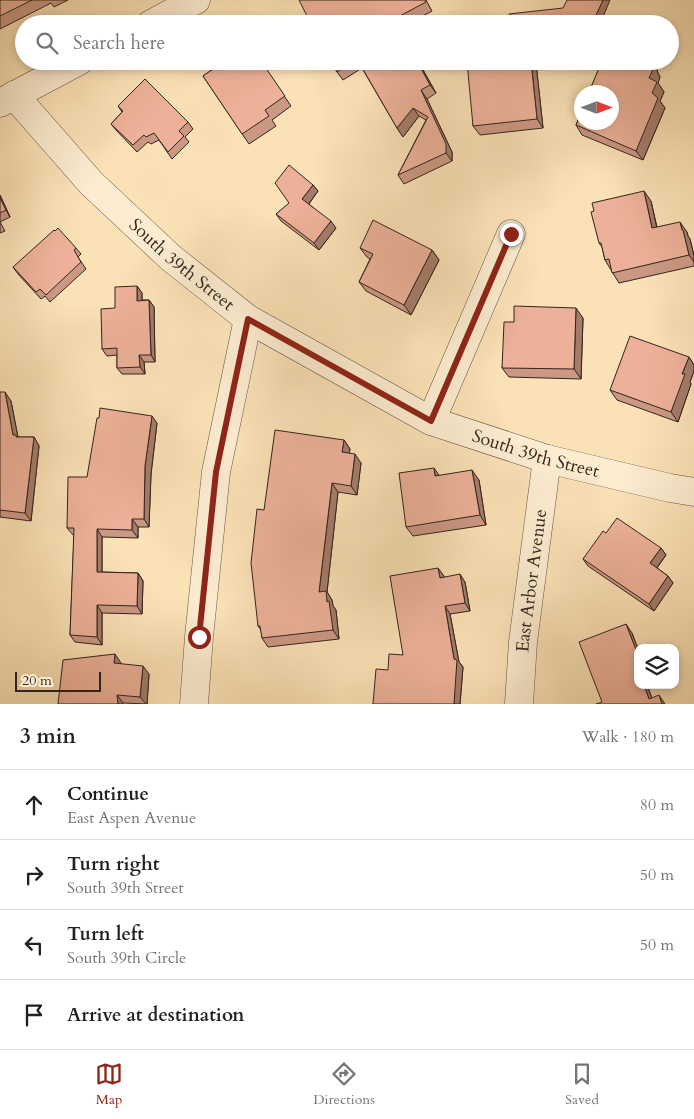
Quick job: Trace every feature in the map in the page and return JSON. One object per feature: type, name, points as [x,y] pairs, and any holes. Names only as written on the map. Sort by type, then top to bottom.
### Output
[{"type":"street","points":[[168,15],[196,0]]},
{"type":"street","points":[[7,99],[62,70]]},
{"type":"street","name":"South 39th Street","points":[[7,99],[91,183],[171,258],[248,319],[431,421],[547,459],[694,492]]},
{"type":"street","points":[[431,421],[511,234]]},
{"type":"street","points":[[194,704],[216,472],[248,319]]},
{"type":"street","name":"East Arbor Avenue","points":[[519,704],[523,642],[547,459]]},
{"type":"building","points":[[0,0],[32,0],[0,16]]},
{"type":"building","points":[[299,0],[425,0],[426,2],[402,15],[306,15]]},
{"type":"building","points":[[567,0],[603,0],[596,15],[509,15],[509,14],[563,8]]},
{"type":"building","points":[[212,70],[267,70],[285,96],[265,110],[269,116],[242,134],[203,76]]},
{"type":"building","points":[[363,70],[422,70],[430,85],[421,90],[446,144],[446,153],[398,175],[428,117],[413,108],[397,128]]},
{"type":"building","points":[[468,70],[532,70],[537,119],[473,126]]},
{"type":"building","points":[[598,70],[653,70],[649,78],[657,82],[652,93],[658,98],[636,151],[588,130],[619,130],[619,85],[592,85]]},
{"type":"building","points":[[145,79],[188,122],[179,131],[184,136],[168,152],[154,133],[146,137],[144,135],[133,145],[111,124],[123,111],[118,106]]},
{"type":"building","points":[[289,165],[313,185],[302,199],[331,221],[314,243],[276,214],[289,203],[275,183]]},
{"type":"building","points":[[644,191],[652,228],[680,222],[689,255],[612,273],[609,259],[605,260],[601,243],[599,243],[591,212],[594,211],[592,203]]},
{"type":"building","points":[[0,198],[6,210],[0,213]]},
{"type":"building","points":[[373,220],[432,250],[404,305],[359,282],[373,254],[360,248]]},
{"type":"building","points":[[58,228],[76,248],[74,250],[81,262],[46,295],[40,289],[36,292],[13,267]]},
{"type":"building","points":[[137,286],[137,301],[149,300],[151,355],[139,355],[140,367],[117,368],[117,348],[102,349],[101,309],[115,308],[115,287]]},
{"type":"building","points":[[514,306],[576,308],[574,369],[502,368],[504,322],[514,322]]},
{"type":"building","points":[[630,336],[689,357],[671,412],[610,390]]},
{"type":"building","points":[[0,392],[5,392],[13,435],[16,435],[16,437],[34,437],[25,513],[0,510]]},
{"type":"building","points":[[100,408],[152,416],[145,466],[144,519],[132,519],[132,530],[97,529],[97,572],[138,573],[137,606],[97,605],[97,637],[70,635],[74,528],[67,528],[68,477],[87,477]]},
{"type":"building","points":[[275,430],[344,440],[342,452],[355,454],[351,486],[332,483],[319,592],[326,591],[333,630],[262,638],[260,626],[258,626],[251,563],[257,509],[264,510]]},
{"type":"building","points":[[434,468],[435,476],[472,470],[480,515],[406,527],[399,473]]},
{"type":"building","points":[[617,518],[661,548],[650,563],[668,576],[649,604],[583,559],[603,531],[606,533]]},
{"type":"building","points":[[438,568],[440,578],[460,574],[465,603],[445,606],[454,659],[457,660],[454,704],[373,704],[376,669],[388,670],[389,654],[403,655],[390,576]]},
{"type":"building","points":[[626,624],[634,645],[634,689],[645,689],[649,699],[659,695],[662,704],[596,704],[602,702],[579,642]]},
{"type":"building","points":[[115,654],[114,663],[143,666],[140,697],[117,695],[118,704],[58,704],[63,660]]},
{"type":"route","points":[[199,637],[216,472],[248,319],[431,421],[511,234]]}]
